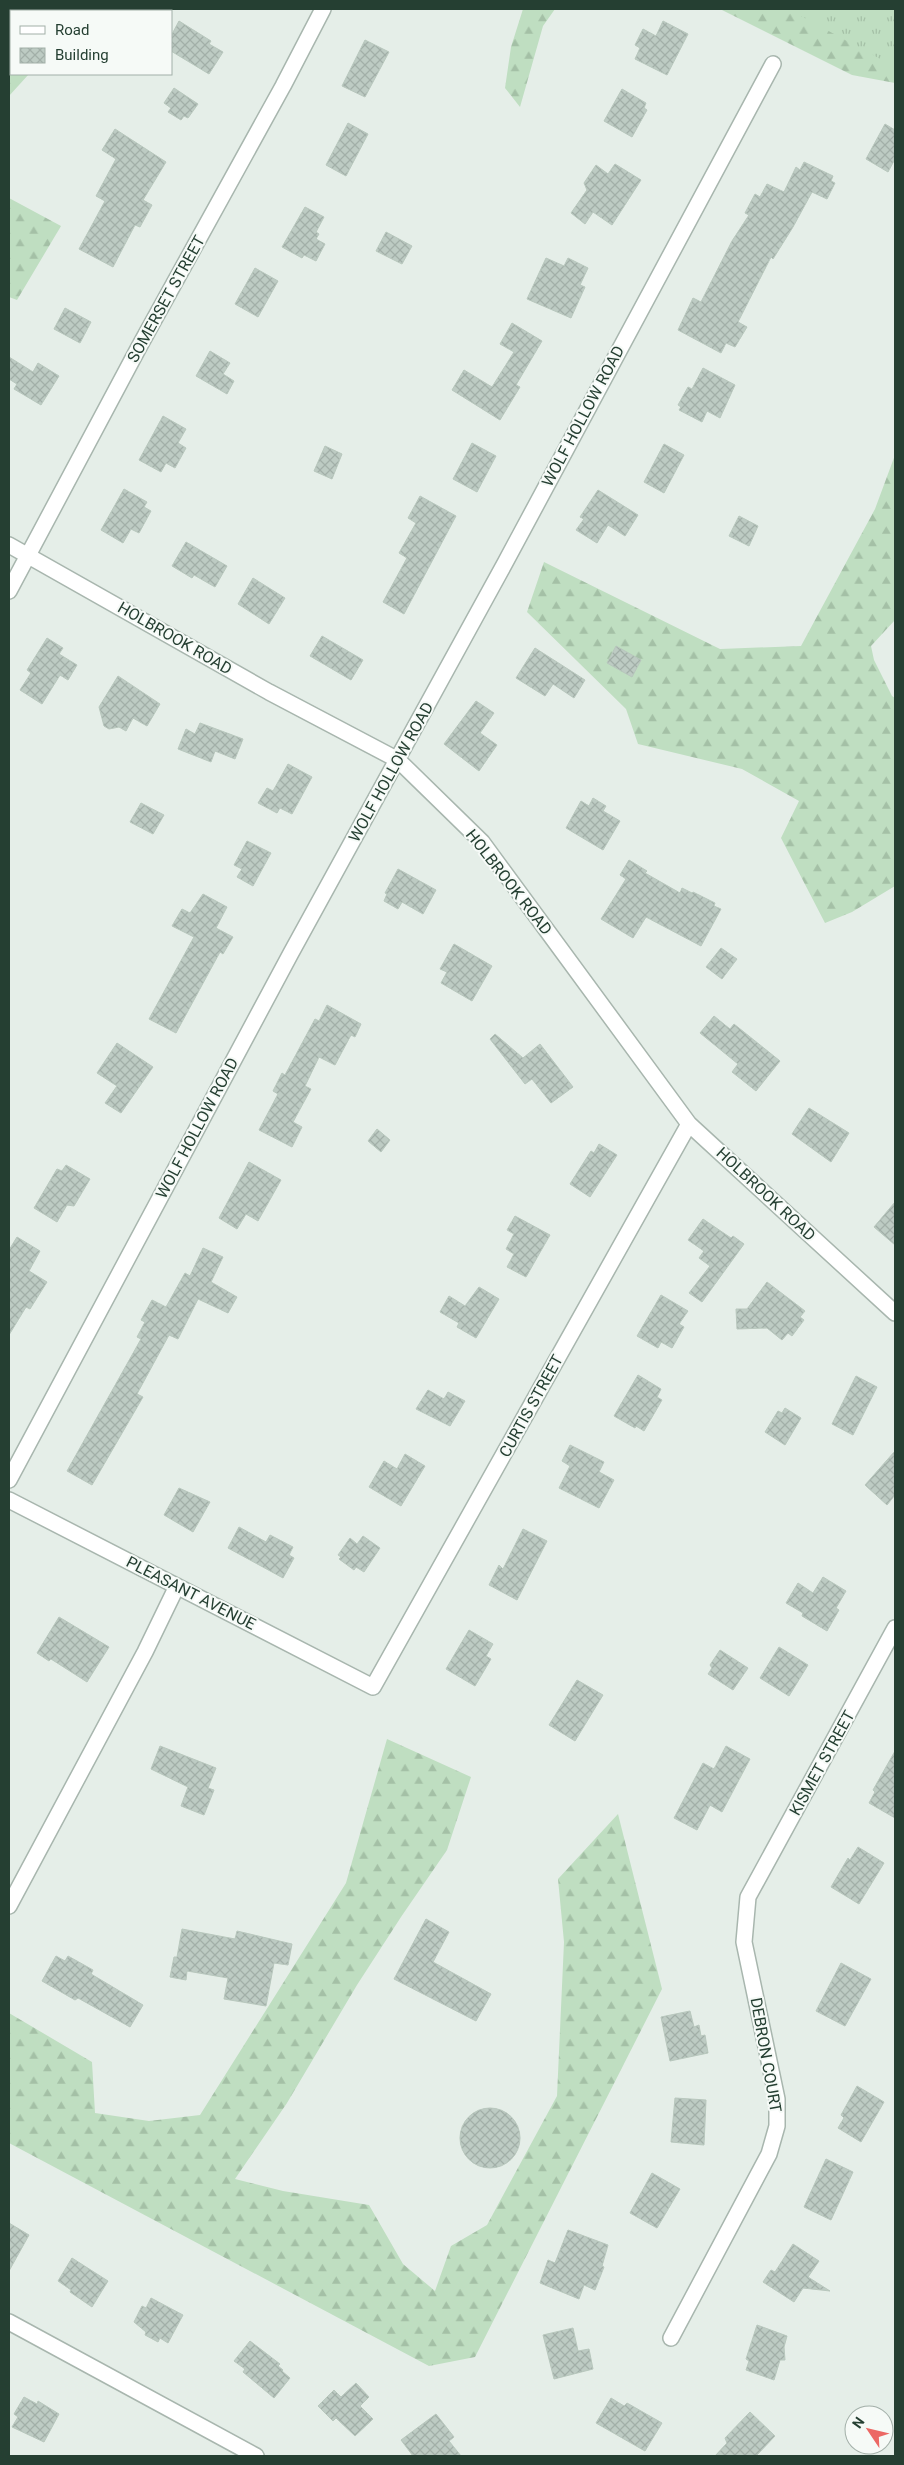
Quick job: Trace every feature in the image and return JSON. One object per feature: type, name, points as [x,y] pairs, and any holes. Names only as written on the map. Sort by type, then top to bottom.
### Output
[{"type":"street","name":"SOMERSET STREET","points":[[9,590],[323,9]]},
{"type":"street","name":"WOLF HOLLOW ROAD","points":[[9,1480],[291,953],[398,760],[773,64]]},
{"type":"street","name":"HOLBROOK ROAD","points":[[9,545],[269,692],[398,760],[482,842],[689,1124],[895,1313]]},
{"type":"street","name":"CURTIS STREET","points":[[373,1687],[689,1124]]},
{"type":"street","name":"PLEASANT AVENUE","points":[[9,1500],[373,1687]]},
{"type":"street","points":[[9,1906],[145,1652],[177,1586]]},
{"type":"street","name":"KISMET STREET","points":[[748,1897],[895,1628]]},
{"type":"street","name":"DEBRON COURT","points":[[672,2338],[769,2154],[777,2126],[777,2099],[744,1942],[748,1897]]},
{"type":"street","points":[[9,2322],[256,2456]]},
{"type":"green space","points":[[9,9],[123,9],[10,10],[10,75],[28,75],[9,96]]},
{"type":"green space","points":[[523,9],[555,9],[543,26],[520,107],[505,88],[511,47]]},
{"type":"green space","points":[[720,9],[788,9],[895,67],[895,83],[852,75]]},
{"type":"green space","points":[[760,9],[895,9],[895,82]]},
{"type":"green space","points":[[9,198],[61,226],[17,300],[9,297]]},
{"type":"green space","points":[[895,455],[895,620],[871,646],[874,660],[892,696],[895,698],[895,886],[852,912],[825,923],[781,838],[799,801],[742,769],[638,744],[626,709],[527,612],[544,562],[720,649],[801,646],[875,509]]},
{"type":"green space","points":[[387,1739],[471,1777],[447,1850],[357,1985],[287,2103],[235,2179],[283,2191],[369,2205],[403,2264],[435,2291],[451,2246],[487,2225],[557,2096],[564,1942],[558,1879],[618,1814],[662,1989],[475,2357],[429,2366],[9,2143],[9,2013],[92,2062],[95,2113],[149,2121],[200,2115],[346,1883]]},
{"type":"building","points":[[179,21],[211,41],[209,44],[223,52],[209,74],[172,52],[172,34]]},
{"type":"building","points":[[663,21],[688,34],[667,75],[635,59],[640,48],[635,45],[643,29],[656,36]]},
{"type":"building","points":[[365,40],[389,52],[365,97],[342,86]]},
{"type":"building","points":[[174,88],[198,104],[188,118],[184,116],[181,120],[168,112],[171,108],[164,103]]},
{"type":"building","points":[[622,89],[646,103],[644,108],[647,110],[632,137],[604,121]]},
{"type":"building","points":[[348,123],[368,134],[346,176],[326,165]]},
{"type":"building","points":[[885,124],[895,130],[895,159],[888,172],[866,159]]},
{"type":"building","points":[[115,129],[166,162],[143,200],[152,205],[140,227],[135,225],[113,267],[79,249],[105,201],[96,196],[116,159],[102,150]]},
{"type":"building","points":[[804,162],[833,176],[831,181],[835,183],[827,199],[812,192],[773,259],[771,257],[738,322],[747,327],[735,347],[726,343],[721,353],[678,330],[693,298],[701,302],[732,241],[749,215],[745,213],[755,194],[760,197],[767,184],[784,192],[796,167],[800,170]]},
{"type":"building","points":[[615,164],[641,180],[612,225],[593,212],[585,224],[571,213],[587,190],[584,183],[596,165],[608,174]]},
{"type":"building","points":[[305,207],[324,217],[316,232],[319,234],[316,239],[325,244],[316,261],[304,255],[302,258],[282,247]]},
{"type":"building","points":[[386,232],[412,246],[402,264],[376,251]]},
{"type":"building","points":[[546,258],[564,266],[568,258],[588,268],[580,285],[585,287],[571,318],[527,299]]},
{"type":"building","points":[[255,268],[278,281],[258,317],[235,304]]},
{"type":"building","points":[[65,308],[91,322],[80,343],[54,329]]},
{"type":"building","points":[[512,323],[542,341],[516,385],[520,387],[500,420],[452,390],[464,370],[492,387],[514,352],[500,344]]},
{"type":"building","points":[[210,351],[230,363],[223,374],[234,381],[227,394],[196,376]]},
{"type":"building","points":[[9,357],[33,372],[38,363],[59,376],[41,405],[14,389],[17,384],[9,379]]},
{"type":"building","points":[[703,368],[735,385],[720,418],[707,411],[702,422],[679,410],[681,407],[678,405],[688,387],[692,389]]},
{"type":"building","points":[[163,416],[186,429],[178,443],[186,448],[175,468],[166,463],[161,472],[139,460]]},
{"type":"building","points":[[472,443],[496,456],[477,492],[453,479]]},
{"type":"building","points":[[664,444],[684,455],[664,493],[644,482]]},
{"type":"building","points":[[325,446],[342,454],[332,479],[314,471]]},
{"type":"building","points":[[124,489],[147,502],[144,507],[151,511],[139,533],[131,529],[123,543],[101,530]]},
{"type":"building","points":[[598,490],[638,515],[625,536],[608,525],[597,543],[576,530],[584,519],[580,517]]},
{"type":"building","points":[[420,496],[456,516],[404,614],[383,602],[407,558],[399,553],[416,523],[408,518]]},
{"type":"building","points":[[739,516],[758,526],[749,546],[729,536]]},
{"type":"building","points":[[186,542],[227,566],[215,587],[194,575],[192,578],[172,566]]},
{"type":"building","points":[[253,578],[285,598],[269,624],[238,604]]},
{"type":"building","points":[[322,636],[363,660],[351,680],[310,656]]},
{"type":"building","points":[[47,638],[63,648],[59,654],[77,665],[68,680],[60,675],[42,704],[20,690],[31,673],[27,670]]},
{"type":"building","points":[[616,646],[641,660],[632,677],[607,663]]},
{"type":"building","points":[[535,648],[585,680],[574,698],[553,684],[545,696],[516,678]]},
{"type":"building","points":[[118,676],[160,704],[147,726],[133,718],[126,731],[119,727],[109,729],[104,726],[99,707]]},
{"type":"building","points":[[476,701],[494,713],[480,733],[497,745],[479,771],[444,744]]},
{"type":"building","points":[[200,723],[243,739],[235,759],[215,751],[211,762],[178,749],[186,729],[195,734]]},
{"type":"building","points":[[288,764],[312,777],[292,814],[280,808],[277,813],[258,803],[267,788],[273,791]]},
{"type":"building","points":[[593,798],[606,806],[603,811],[620,821],[603,850],[566,828],[581,801],[589,806]]},
{"type":"building","points":[[141,803],[164,815],[153,834],[130,822]]},
{"type":"building","points":[[247,841],[271,853],[253,886],[237,877],[242,869],[234,865]]},
{"type":"building","points":[[629,860],[647,871],[645,873],[680,893],[682,888],[693,892],[715,903],[714,906],[721,909],[701,946],[646,917],[633,938],[601,919],[626,879],[620,875]]},
{"type":"building","points":[[398,869],[436,890],[423,914],[402,902],[398,909],[384,901],[387,894],[385,893]]},
{"type":"building","points":[[203,894],[227,907],[216,928],[233,937],[223,954],[220,952],[176,1033],[149,1019],[194,937],[172,926],[182,909],[190,913]]},
{"type":"building","points":[[454,944],[492,966],[472,1001],[441,983],[447,972],[440,969]]},
{"type":"building","points":[[721,948],[737,959],[722,979],[706,967]]},
{"type":"building","points":[[327,1005],[361,1024],[355,1037],[351,1035],[335,1065],[319,1057],[305,1086],[311,1089],[293,1122],[302,1127],[292,1147],[259,1130],[278,1094],[273,1091],[282,1073],[285,1075],[315,1019],[319,1021]]},
{"type":"building","points":[[714,1016],[730,1029],[734,1024],[780,1061],[756,1091],[732,1072],[738,1064],[700,1033]]},
{"type":"building","points":[[495,1034],[523,1058],[540,1044],[573,1087],[551,1103],[532,1079],[525,1084],[490,1039]]},
{"type":"building","points":[[117,1043],[153,1067],[121,1113],[105,1103],[117,1086],[97,1073]]},
{"type":"building","points":[[809,1108],[849,1133],[831,1162],[792,1134]]},
{"type":"building","points":[[377,1129],[390,1140],[381,1152],[368,1141]]},
{"type":"building","points":[[599,1144],[617,1155],[590,1197],[570,1184],[591,1151],[594,1153]]},
{"type":"building","points":[[249,1162],[281,1180],[258,1221],[246,1214],[237,1229],[219,1218]]},
{"type":"building","points":[[66,1165],[90,1179],[74,1206],[67,1205],[57,1222],[34,1208],[57,1169],[62,1171]]},
{"type":"building","points":[[895,1202],[895,1245],[874,1227]]},
{"type":"building","points":[[515,1216],[550,1235],[526,1277],[507,1267],[514,1254],[506,1249],[514,1234],[507,1230]]},
{"type":"building","points":[[703,1219],[731,1238],[733,1236],[744,1244],[702,1302],[689,1293],[710,1266],[699,1258],[704,1251],[688,1240]]},
{"type":"building","points":[[17,1237],[40,1251],[29,1271],[47,1282],[30,1309],[26,1307],[9,1335],[9,1250]]},
{"type":"building","points":[[203,1248],[223,1257],[211,1282],[237,1297],[228,1313],[198,1299],[178,1339],[169,1335],[137,1394],[143,1397],[92,1485],[67,1471],[141,1339],[137,1337],[145,1322],[141,1320],[152,1300],[166,1307],[185,1273],[190,1276]]},
{"type":"building","points":[[767,1282],[805,1311],[800,1317],[804,1320],[792,1336],[788,1333],[782,1340],[767,1328],[737,1329],[736,1309],[747,1309]]},
{"type":"building","points":[[479,1287],[499,1299],[476,1338],[457,1327],[459,1323],[440,1312],[449,1296],[465,1306]]},
{"type":"building","points":[[661,1295],[688,1311],[679,1324],[684,1327],[672,1348],[661,1342],[658,1348],[637,1336]]},
{"type":"building","points":[[638,1375],[661,1389],[657,1397],[662,1400],[644,1431],[614,1416]]},
{"type":"building","points":[[856,1376],[877,1387],[853,1435],[832,1424]]},
{"type":"building","points":[[428,1390],[444,1399],[448,1392],[465,1401],[450,1426],[416,1409]]},
{"type":"building","points":[[785,1408],[801,1418],[785,1445],[765,1432],[778,1411],[782,1413]]},
{"type":"building","points":[[570,1445],[604,1462],[599,1472],[614,1480],[599,1508],[559,1488],[570,1466],[562,1461]]},
{"type":"building","points":[[895,1451],[895,1495],[887,1505],[865,1485]]},
{"type":"building","points":[[405,1454],[425,1466],[401,1506],[369,1487],[384,1461],[397,1469]]},
{"type":"building","points":[[179,1488],[210,1502],[193,1532],[164,1515]]},
{"type":"building","points":[[239,1527],[266,1542],[270,1535],[293,1547],[289,1555],[294,1558],[283,1578],[228,1548]]},
{"type":"building","points":[[523,1529],[547,1541],[517,1600],[489,1585],[499,1565],[503,1569]]},
{"type":"building","points":[[363,1536],[380,1548],[364,1572],[356,1567],[354,1570],[339,1559],[341,1557],[338,1555],[350,1538],[357,1544]]},
{"type":"building","points":[[823,1577],[846,1591],[836,1608],[839,1610],[827,1631],[802,1616],[803,1613],[786,1603],[798,1583],[813,1593]]},
{"type":"building","points":[[59,1617],[109,1647],[87,1682],[51,1659],[49,1661],[37,1653]]},
{"type":"building","points":[[469,1630],[493,1644],[486,1656],[491,1659],[475,1686],[446,1669]]},
{"type":"building","points":[[779,1647],[808,1665],[789,1696],[760,1678]]},
{"type":"building","points":[[720,1650],[748,1668],[733,1690],[708,1674],[712,1668],[710,1665]]},
{"type":"building","points":[[577,1680],[603,1695],[575,1741],[549,1725]]},
{"type":"building","points":[[160,1746],[216,1768],[208,1788],[214,1790],[204,1815],[181,1806],[188,1787],[151,1769]]},
{"type":"building","points":[[726,1746],[750,1759],[722,1812],[710,1805],[697,1830],[674,1818],[703,1763],[714,1769]]},
{"type":"building","points":[[895,1751],[895,1818],[869,1803],[875,1792],[873,1790]]},
{"type":"building","points":[[858,1847],[884,1863],[859,1904],[831,1887],[848,1858],[850,1860]]},
{"type":"building","points":[[426,1919],[449,1932],[433,1962],[491,1994],[476,2021],[394,1979]]},
{"type":"building","points":[[182,1929],[235,1939],[237,1931],[292,1944],[288,1965],[274,1963],[266,2006],[224,1999],[228,1978],[187,1971],[186,1980],[170,1977],[174,1957],[177,1957]]},
{"type":"building","points":[[56,1956],[65,1961],[68,1956],[93,1970],[91,1974],[143,2005],[130,2027],[78,1998],[75,2000],[42,1981]]},
{"type":"building","points":[[841,1963],[871,1979],[845,2026],[816,2011]]},
{"type":"building","points":[[690,2011],[694,2027],[699,2025],[701,2036],[705,2035],[708,2053],[670,2061],[661,2017]]},
{"type":"building","points":[[857,2086],[884,2102],[861,2142],[838,2128],[844,2118],[841,2115]]},
{"type":"building","points":[[675,2098],[706,2100],[704,2145],[671,2142]]},
{"type":"building","points":[[490,2108],[507,2113],[515,2121],[520,2138],[515,2155],[507,2163],[490,2168],[473,2163],[465,2155],[460,2138],[465,2121],[473,2113]]},
{"type":"building","points":[[826,2159],[853,2172],[831,2220],[804,2207]]},
{"type":"building","points":[[652,2173],[680,2189],[657,2228],[630,2213]]},
{"type":"building","points":[[9,2223],[29,2235],[9,2271]]},
{"type":"building","points":[[568,2230],[608,2245],[602,2266],[604,2267],[595,2290],[584,2285],[579,2299],[540,2283],[548,2260],[555,2263]]},
{"type":"building","points":[[793,2244],[819,2261],[808,2277],[830,2291],[803,2288],[794,2302],[763,2282],[771,2270],[775,2272]]},
{"type":"building","points":[[72,2258],[108,2281],[92,2307],[58,2281]]},
{"type":"building","points":[[151,2298],[183,2315],[168,2343],[160,2338],[158,2342],[145,2335],[146,2332],[134,2322],[142,2306],[146,2308]]},
{"type":"building","points":[[757,2325],[787,2336],[784,2347],[785,2360],[780,2360],[774,2380],[746,2370],[749,2361],[746,2359]]},
{"type":"building","points":[[573,2328],[578,2351],[589,2349],[593,2369],[554,2379],[543,2335]]},
{"type":"building","points":[[250,2341],[280,2364],[278,2366],[290,2378],[274,2398],[243,2372],[245,2369],[234,2361]]},
{"type":"building","points":[[356,2383],[369,2397],[360,2406],[373,2419],[355,2436],[336,2418],[333,2421],[318,2406],[334,2390],[341,2397]]},
{"type":"building","points":[[24,2397],[37,2404],[38,2401],[59,2414],[44,2442],[12,2427],[18,2417],[14,2414]]},
{"type":"building","points":[[611,2398],[624,2406],[627,2403],[662,2423],[645,2451],[596,2423]]},
{"type":"building","points":[[750,2412],[775,2436],[756,2456],[715,2456],[727,2443],[725,2438]]},
{"type":"building","points":[[436,2414],[454,2437],[449,2441],[461,2456],[413,2456],[401,2440]]}]
